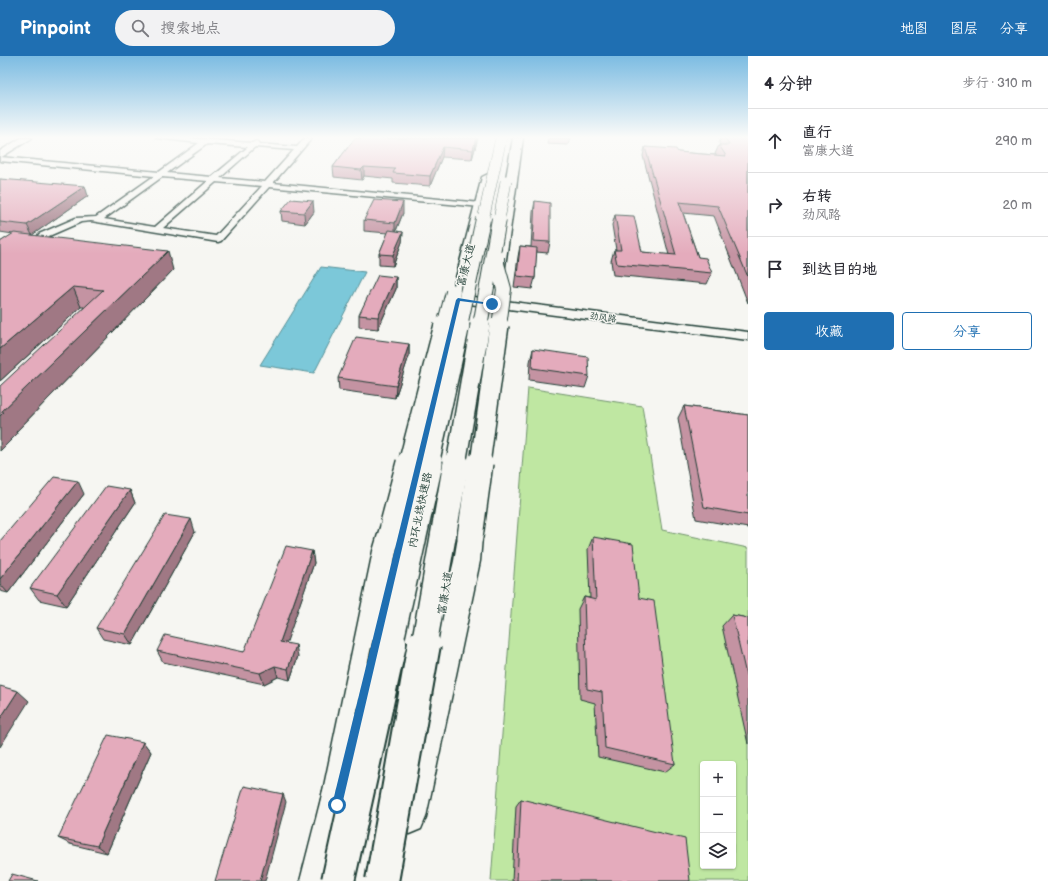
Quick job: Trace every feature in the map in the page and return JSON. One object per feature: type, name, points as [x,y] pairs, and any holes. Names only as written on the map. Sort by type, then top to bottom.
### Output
[{"type":"main road","name":"富康大道","points":[[318,881],[459,297],[487,218],[492,176]]},
{"type":"main road","name":"内环北线快速路","points":[[382,881],[494,176]]},
{"type":"main road","name":"内环北线快速路","points":[[338,881],[487,218],[501,176]]},
{"type":"main road","name":"富康大道","points":[[398,881],[512,176]]},
{"type":"main road","points":[[337,805],[386,550],[455,283],[470,261],[487,218]]},
{"type":"main road","points":[[409,817],[465,569],[504,289],[487,218]]},
{"type":"street","points":[[97,220],[157,176]]},
{"type":"street","points":[[186,176],[266,184],[487,218]]},
{"type":"street","points":[[158,229],[216,176]]},
{"type":"street","points":[[42,236],[79,220],[97,220],[218,239],[273,176]]},
{"type":"street","name":"劲风路","points":[[459,297],[748,330]]},
{"type":"street","name":"劲风路","points":[[493,301],[748,336]]},
{"type":"green space","points":[[528,388],[642,406],[662,530],[748,548],[748,881],[491,881]]},
{"type":"water","points":[[321,267],[365,272],[314,373],[260,365]]},
{"type":"building","points":[[653,176],[748,176],[748,277],[718,206],[679,202],[698,257],[706,258],[712,273],[617,264],[614,250],[621,250],[615,215],[634,216],[642,252],[676,255]]},
{"type":"building","points":[[0,179],[85,186],[27,225],[0,222]]},
{"type":"building","points":[[291,199],[313,201],[304,213],[281,211]]},
{"type":"building","points":[[374,200],[403,202],[395,223],[364,220]]},
{"type":"building","points":[[535,201],[550,203],[550,242],[533,241]]},
{"type":"building","points":[[389,230],[403,232],[393,255],[379,254]]},
{"type":"building","points":[[14,233],[168,251],[1,412],[4,412],[0,416],[0,386],[103,290],[73,287],[0,349],[0,242]]},
{"type":"building","points":[[520,246],[537,248],[535,278],[517,276]]},
{"type":"building","points":[[378,275],[396,277],[378,317],[359,315]]},
{"type":"building","points":[[356,337],[409,344],[396,386],[338,378]]},
{"type":"building","points":[[533,349],[588,357],[589,376],[532,368]]},
{"type":"building","points":[[684,406],[748,415],[748,515],[704,507]]},
{"type":"building","points":[[54,477],[78,481],[0,579],[0,541]]},
{"type":"building","points":[[106,486],[130,490],[57,594],[30,588]]},
{"type":"building","points":[[165,515],[191,519],[125,634],[96,628]]},
{"type":"building","points":[[593,537],[633,544],[639,598],[654,601],[675,764],[605,748],[602,692],[587,689],[584,597],[596,600]]},
{"type":"building","points":[[286,546],[312,551],[280,642],[296,645],[288,669],[275,666],[260,673],[157,651],[165,635],[244,652]]},
{"type":"building","points":[[732,615],[748,618],[748,683]]},
{"type":"building","points":[[0,686],[18,691],[0,719]]},
{"type":"building","points":[[108,735],[143,742],[97,846],[58,838]]},
{"type":"building","points":[[244,786],[283,794],[260,881],[215,881]]},
{"type":"building","points":[[521,799],[685,839],[690,881],[517,881]]},
{"type":"building","points":[[12,874],[38,881],[8,881]]},
{"type":"route","points":[[337,805],[458,300],[492,304]]}]
